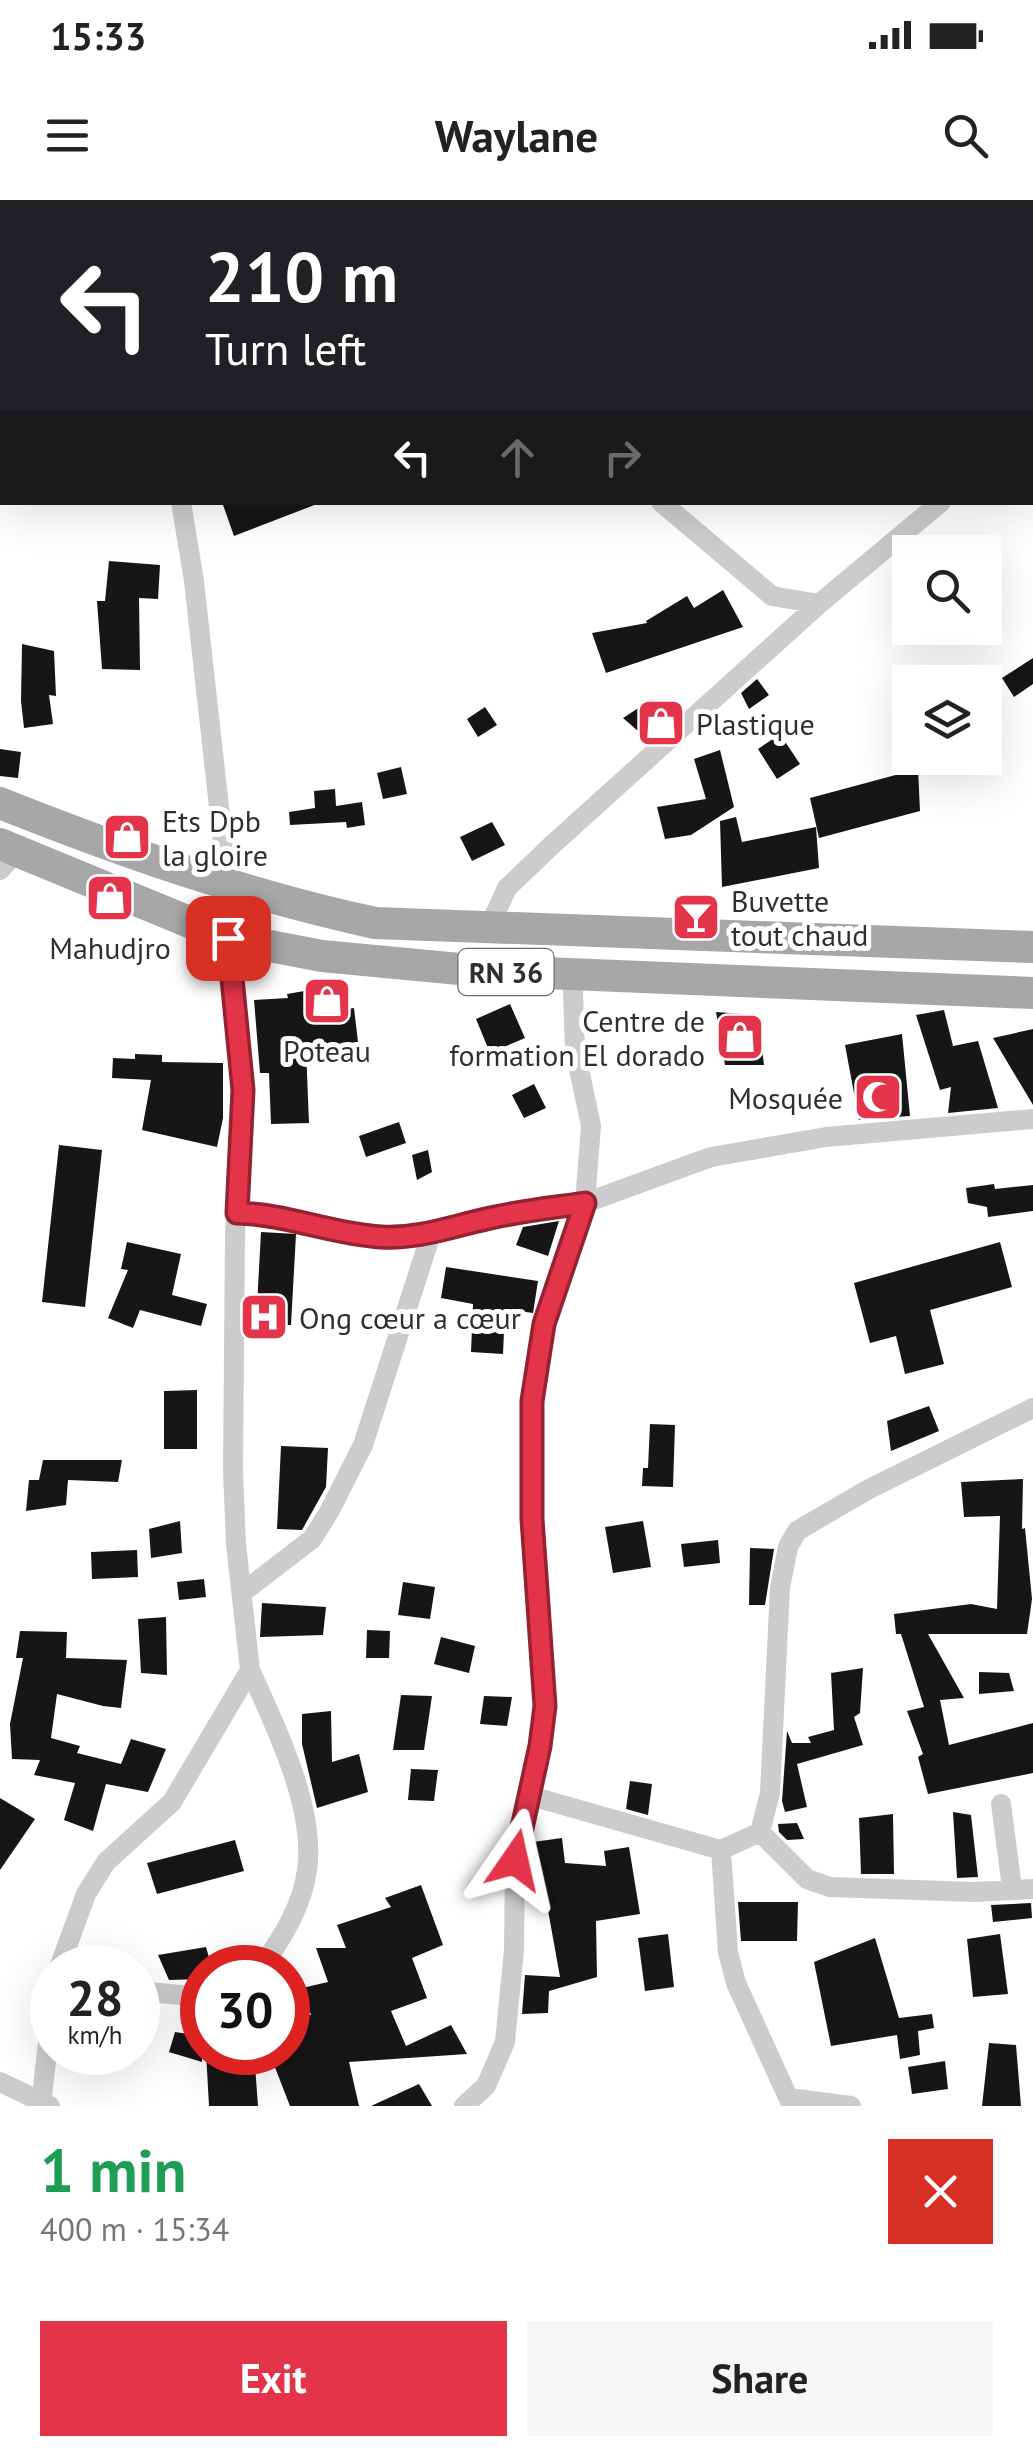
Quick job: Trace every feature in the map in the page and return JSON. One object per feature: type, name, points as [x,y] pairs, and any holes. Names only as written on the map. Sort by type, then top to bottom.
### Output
[{"type":"main road","name":"RN 36","points":[[0,803],[176,870],[304,908],[375,923],[1033,947]]},
{"type":"main road","name":"RN 36","points":[[6,855],[228,938],[322,956],[470,970],[1033,993]]},
{"type":"street","points":[[181,505],[206,683],[224,884]]},
{"type":"street","points":[[665,505],[772,596],[819,604]]},
{"type":"street","points":[[490,925],[507,888],[819,604],[938,505]]},
{"type":"street","points":[[228,938],[243,1090],[232,1471],[236,1544],[250,1670],[296,1784],[307,1830],[308,1869],[296,1912],[275,1945]]},
{"type":"street","points":[[464,2106],[486,2086],[504,2042],[514,1950],[515,1860],[545,1706],[532,1519],[532,1401],[544,1324],[585,1203],[591,1126],[576,1050],[576,975]]},
{"type":"street","points":[[237,1213],[262,1213],[378,1236],[431,1234],[490,1218],[585,1203],[711,1157],[826,1137],[1033,1119]]},
{"type":"street","points":[[242,1592],[312,1539],[329,1512],[363,1445],[431,1234]]},
{"type":"street","points":[[760,1832],[770,1793],[780,1588],[788,1547],[797,1531],[869,1489],[1033,1408]]},
{"type":"street","points":[[67,1945],[86,1894],[106,1862],[172,1802],[250,1670]]},
{"type":"street","points":[[527,1795],[721,1850],[760,1832]]},
{"type":"street","points":[[760,1832],[807,1879],[830,1887],[974,1892],[1023,1889],[1001,1804]]},
{"type":"street","points":[[721,1850],[728,1952],[736,1984],[770,2063],[791,2102],[851,2106]]},
{"type":"street","points":[[0,2082],[44,2104],[46,2075]]},
{"type":"building","points":[[223,505],[314,505],[234,536]]},
{"type":"building","points":[[109,561],[160,565],[158,599],[139,598],[140,670],[102,669],[97,601],[105,601]]},
{"type":"building","points":[[723,590],[743,627],[606,673],[592,633],[647,623],[687,596],[694,608]]},
{"type":"building","points":[[22,644],[54,651],[56,696],[49,695],[53,724],[24,728]]},
{"type":"building","points":[[1033,658],[1033,684],[1014,697],[1002,678]]},
{"type":"building","points":[[757,679],[769,695],[749,709],[741,693]]},
{"type":"building","points":[[653,699],[669,719],[646,738],[623,718],[640,707],[642,710]]},
{"type":"building","points":[[485,707],[497,725],[478,737],[467,719]]},
{"type":"building","points":[[780,734],[800,764],[777,779],[758,749]]},
{"type":"building","points":[[0,749],[21,752],[18,778],[0,776]]},
{"type":"building","points":[[720,750],[734,807],[691,835],[665,839],[657,807],[706,799],[694,759]]},
{"type":"building","points":[[401,767],[407,794],[383,799],[377,773]]},
{"type":"building","points":[[896,775],[918,775],[920,811],[819,838],[810,798]]},
{"type":"building","points":[[335,789],[336,806],[362,802],[365,825],[290,825],[289,812],[315,808],[314,791]]},
{"type":"building","points":[[736,817],[742,842],[816,827],[819,868],[722,887],[720,821]]},
{"type":"building","points":[[492,822],[505,845],[472,861],[460,837]]},
{"type":"building","points":[[310,990],[314,1014],[354,1008],[358,1042],[306,1049],[309,1123],[271,1124],[269,1073],[260,1073],[254,1000],[288,998],[287,994]]},
{"type":"building","points":[[510,1004],[525,1038],[490,1053],[476,1019]]},
{"type":"building","points":[[944,1010],[953,1046],[978,1041],[998,1108],[948,1113],[951,1087],[940,1090],[916,1015]]},
{"type":"building","points":[[716,1012],[758,1015],[764,1065],[725,1065]]},
{"type":"building","points":[[1033,1029],[1033,1105],[993,1038]]},
{"type":"building","points":[[902,1034],[910,1116],[859,1120],[845,1045]]},
{"type":"building","points":[[135,1054],[162,1055],[162,1062],[223,1063],[223,1118],[217,1147],[142,1130],[151,1080],[112,1078],[113,1058],[135,1059]]},
{"type":"building","points":[[534,1084],[546,1108],[524,1118],[512,1095]]},
{"type":"building","points":[[399,1122],[406,1143],[366,1157],[359,1136]]},
{"type":"building","points":[[59,1145],[102,1150],[85,1307],[42,1302]]},
{"type":"building","points":[[428,1150],[432,1172],[417,1180],[412,1155]]},
{"type":"building","points":[[994,1184],[995,1189],[1033,1185],[1033,1211],[988,1217],[987,1207],[968,1203],[966,1188]]},
{"type":"building","points":[[559,1221],[548,1256],[516,1245],[523,1227]]},
{"type":"building","points":[[261,1232],[296,1234],[291,1325],[256,1324]]},
{"type":"building","points":[[127,1242],[181,1254],[172,1295],[207,1304],[201,1326],[140,1310],[133,1328],[108,1318],[128,1270],[121,1269]]},
{"type":"building","points":[[1000,1242],[1012,1287],[930,1310],[944,1364],[905,1374],[896,1336],[870,1343],[854,1283]]},
{"type":"building","points":[[446,1267],[538,1281],[533,1313],[505,1309],[503,1354],[471,1352],[473,1304],[441,1298]]},
{"type":"building","points":[[197,1390],[197,1449],[164,1449],[164,1391]]},
{"type":"building","points":[[929,1406],[939,1431],[891,1451],[887,1421]]},
{"type":"building","points":[[650,1424],[675,1425],[673,1487],[642,1486],[643,1468],[648,1468]]},
{"type":"building","points":[[281,1446],[328,1448],[326,1487],[302,1530],[277,1529]]},
{"type":"building","points":[[43,1460],[122,1460],[118,1482],[68,1480],[66,1505],[26,1511],[29,1480],[39,1480]]},
{"type":"building","points":[[1023,1479],[1022,1529],[1025,1528],[1032,1599],[1027,1634],[928,1634],[964,1698],[940,1700],[949,1745],[1033,1723],[1033,1773],[928,1794],[918,1757],[923,1754],[907,1711],[924,1707],[901,1634],[896,1634],[894,1614],[971,1604],[997,1609],[1000,1516],[964,1517],[961,1482]]},
{"type":"building","points":[[180,1521],[182,1553],[151,1558],[149,1529]]},
{"type":"building","points":[[643,1521],[651,1567],[613,1573],[605,1527]]},
{"type":"building","points":[[718,1540],[720,1563],[684,1567],[681,1544]]},
{"type":"building","points":[[750,1548],[774,1549],[765,1605],[749,1605]]},
{"type":"building","points":[[137,1550],[138,1577],[92,1579],[91,1552]]},
{"type":"building","points":[[204,1579],[206,1597],[179,1600],[177,1582]]},
{"type":"building","points":[[403,1582],[435,1587],[430,1619],[398,1615]]},
{"type":"building","points":[[262,1603],[326,1607],[323,1635],[260,1637]]},
{"type":"building","points":[[166,1617],[167,1675],[141,1673],[138,1619]]},
{"type":"building","points":[[367,1630],[390,1631],[389,1658],[366,1658]]},
{"type":"building","points":[[20,1631],[67,1632],[66,1658],[127,1660],[121,1708],[57,1694],[51,1738],[80,1746],[77,1753],[121,1764],[131,1739],[166,1749],[148,1792],[106,1784],[93,1831],[64,1820],[75,1783],[34,1775],[40,1760],[12,1759],[10,1724],[23,1658],[16,1658]]},
{"type":"building","points":[[441,1637],[475,1646],[469,1673],[434,1664]]},
{"type":"building","points":[[863,1668],[860,1713],[854,1717],[863,1745],[797,1764],[807,1807],[785,1812],[782,1801],[787,1731],[792,1743],[811,1743],[808,1737],[834,1730],[831,1673]]},
{"type":"building","points":[[979,1672],[1009,1673],[1014,1691],[979,1694]]},
{"type":"building","points":[[401,1695],[432,1696],[424,1750],[393,1750]]},
{"type":"building","points":[[484,1696],[512,1697],[507,1726],[480,1724]]},
{"type":"building","points":[[331,1711],[332,1762],[359,1754],[368,1792],[317,1808],[302,1744],[302,1714]]},
{"type":"building","points":[[411,1769],[438,1770],[434,1801],[408,1800]]},
{"type":"building","points":[[630,1781],[652,1784],[648,1815],[626,1809]]},
{"type":"building","points":[[0,1798],[35,1819],[0,1870]]},
{"type":"building","points":[[953,1812],[971,1815],[978,1877],[957,1878]]},
{"type":"building","points":[[893,1814],[894,1874],[861,1874],[859,1818]]},
{"type":"building","points":[[797,1823],[804,1839],[787,1840],[779,1832],[778,1824]]},
{"type":"building","points":[[562,1838],[565,1863],[606,1866],[604,1851],[629,1847],[640,1914],[596,1921],[597,1977],[549,1991],[548,2013],[522,2014],[525,1975],[560,1977],[544,1888],[528,1888],[533,1842]]},
{"type":"building","points":[[235,1840],[244,1871],[157,1894],[147,1863]]},
{"type":"building","points":[[421,1885],[443,1945],[412,1958],[427,1998],[391,2011],[406,2046],[451,2025],[467,2054],[349,2062],[359,2106],[290,2106],[278,2075],[310,2075],[310,1986],[328,1982],[316,1948],[346,1948],[337,1925],[391,1907],[385,1898]]},
{"type":"building","points":[[738,1902],[798,1902],[797,1941],[741,1941]]},
{"type":"building","points":[[1031,1903],[1032,1918],[993,1922],[991,1905]]},
{"type":"building","points":[[668,1934],[674,1987],[645,1991],[638,1938]]},
{"type":"building","points":[[1000,1934],[1008,1994],[973,1997],[967,1939]]},
{"type":"building","points":[[875,1938],[899,2018],[932,2014],[934,2028],[918,2031],[920,2055],[900,2059],[897,2035],[831,2046],[814,1962]]},
{"type":"building","points":[[180,1951],[180,1980],[169,1980],[160,1955]]},
{"type":"building","points":[[175,2032],[180,2033],[180,2055],[169,2052]]},
{"type":"building","points":[[989,2043],[1016,2045],[1021,2106],[982,2106]]},
{"type":"building","points":[[945,2061],[948,2089],[912,2094],[908,2067]]},
{"type":"building","points":[[207,2075],[256,2075],[258,2106],[209,2106]]},
{"type":"building","points":[[419,2084],[432,2106],[371,2106]]},
{"type":"place","name":"Plastique","points":[[661,723]]},
{"type":"place","name":"Ets Dpb la gloire","points":[[127,837]]},
{"type":"place","name":"Mahudjro","points":[[110,898]]},
{"type":"place","name":"Buvette tout chaud","points":[[696,917]]},
{"type":"place","name":"Poteau","points":[[327,1001]]},
{"type":"place","name":"Centre de formation El dorado","points":[[740,1037]]},
{"type":"place","name":"Mosquée","points":[[878,1097]]},
{"type":"place","name":"Ong cœur a cœur","points":[[264,1317]]},
{"type":"route","points":[[228,938],[243,1090],[237,1213],[262,1213],[344,1231],[401,1237],[585,1203],[544,1324],[532,1401],[532,1519],[545,1706],[515,1860]]}]
